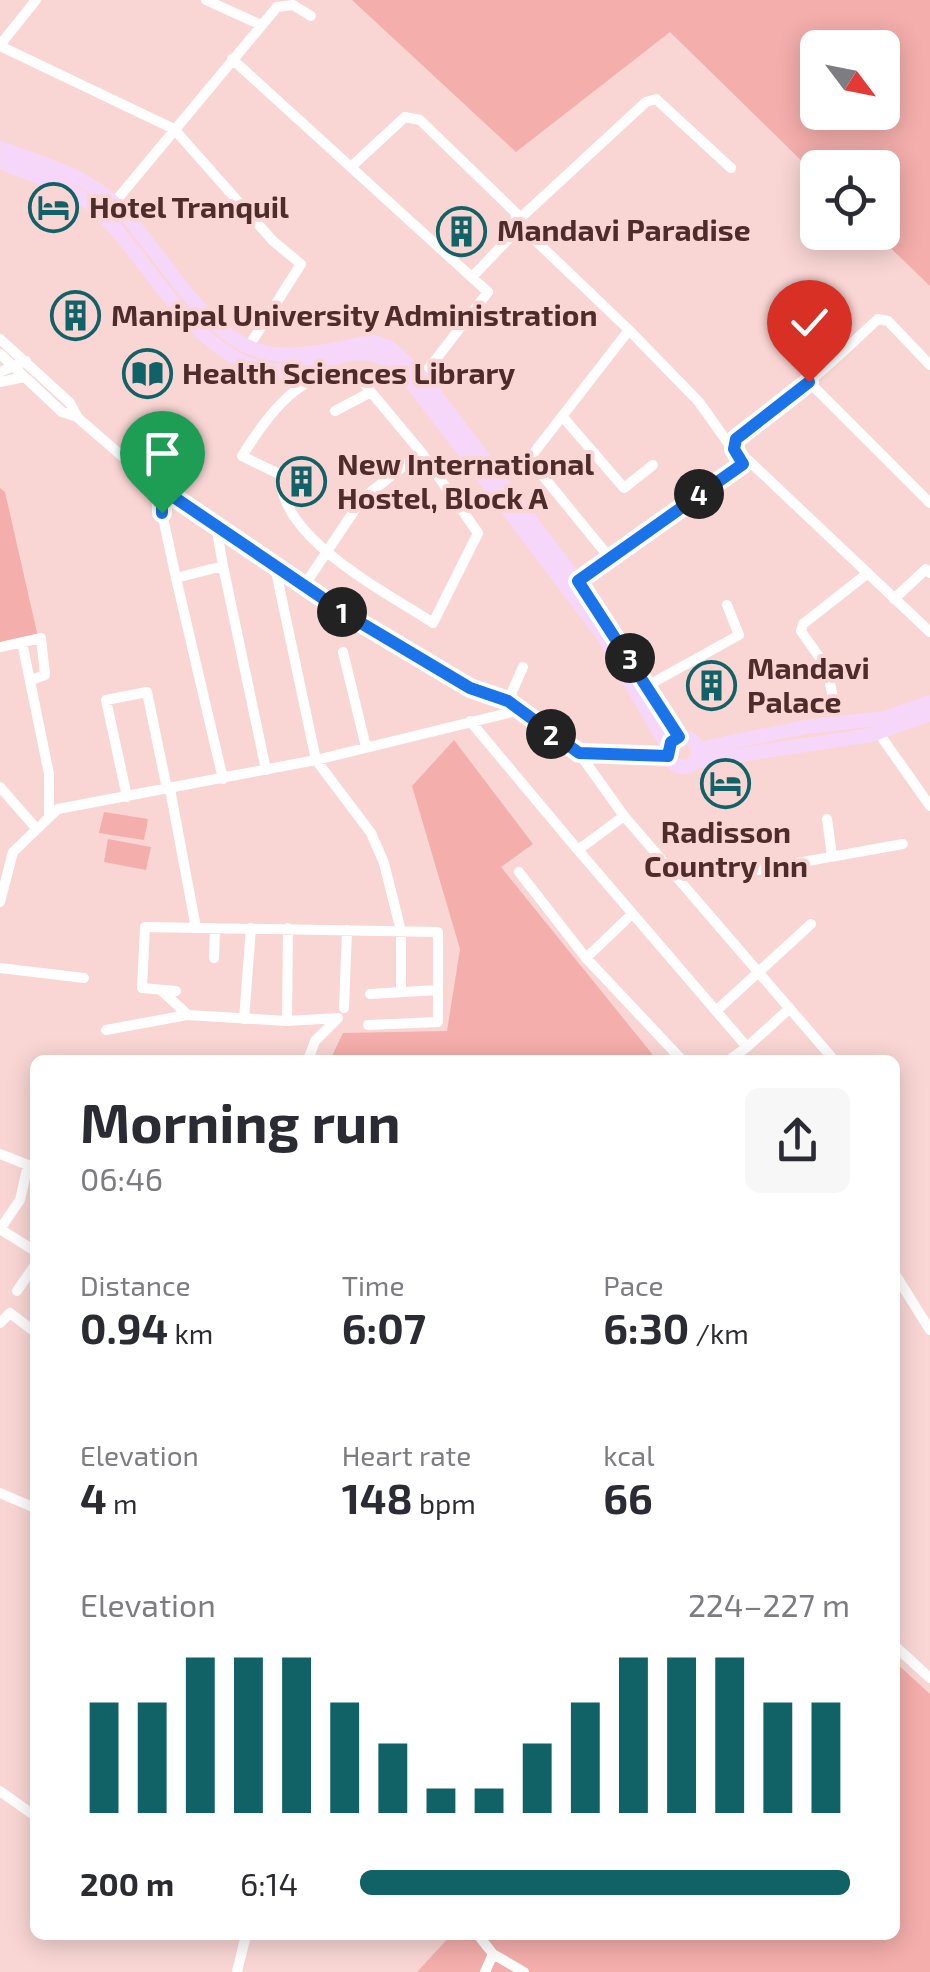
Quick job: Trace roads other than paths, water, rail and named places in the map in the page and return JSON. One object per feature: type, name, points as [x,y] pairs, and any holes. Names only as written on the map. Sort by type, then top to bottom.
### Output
[{"type":"main road","points":[[1,153],[90,185],[114,203],[159,260],[228,335],[250,346],[266,353],[373,342],[390,347],[422,377],[459,440],[602,634],[672,747]]},
{"type":"main road","points":[[1,153],[82,198],[102,214],[146,270],[202,330],[259,368],[280,370],[366,354],[383,358],[415,387],[578,581],[648,686],[679,766],[696,756],[838,723],[885,718],[930,702]]},
{"type":"main road","points":[[146,270],[159,260]]},
{"type":"main road","points":[[696,756],[878,732],[930,714]]},
{"type":"main road","points":[[672,747],[694,740],[696,756]]},
{"type":"street","points":[[36,0],[0,45],[174,129],[273,242],[301,264],[250,346]]},
{"type":"street","points":[[206,0],[261,26]]},
{"type":"street","points":[[114,203],[277,7],[286,4],[311,16]]},
{"type":"street","points":[[232,59],[283,110],[352,166],[488,292],[422,377]]},
{"type":"street","points":[[472,276],[514,232],[516,222],[646,102],[656,98],[731,168]]},
{"type":"street","points":[[352,166],[405,118],[415,116],[510,204],[516,222],[699,402],[743,464]]},
{"type":"street","points":[[734,449],[736,439],[758,418],[809,382],[878,319],[888,321],[930,365]]},
{"type":"street","points":[[608,557],[530,459],[629,330]]},
{"type":"street","points":[[0,339],[30,364],[78,418],[162,489],[304,586],[470,688],[508,701],[579,753],[624,816],[830,1055]]},
{"type":"street","points":[[0,354],[6,370],[22,378],[62,412],[78,418]]},
{"type":"street","points":[[6,370],[30,364]]},
{"type":"street","points":[[0,382],[32,375],[30,364]]},
{"type":"street","points":[[356,374],[420,452],[478,533],[433,622],[327,554],[286,501],[281,475],[242,456],[276,406],[319,377],[356,374]]},
{"type":"street","points":[[809,382],[930,503]]},
{"type":"street","points":[[336,411],[371,392]]},
{"type":"street","points":[[562,416],[624,488],[653,466]]},
{"type":"street","points":[[304,586],[362,500],[420,452]]},
{"type":"street","points":[[578,581],[748,460],[930,632]]},
{"type":"street","points":[[162,489],[162,513],[223,779]]},
{"type":"street","points":[[216,526],[266,770]]},
{"type":"street","points":[[176,578],[223,566]]},
{"type":"street","points":[[275,566],[316,760],[371,833],[400,931],[401,992]]},
{"type":"street","points":[[894,599],[926,569],[930,573]]},
{"type":"street","points":[[838,723],[827,668],[800,632],[803,624],[868,573]]},
{"type":"street","points":[[648,686],[739,635],[727,605]]},
{"type":"street","points":[[0,647],[41,638],[45,675],[32,680]]},
{"type":"street","points":[[22,642],[49,774],[49,815]]},
{"type":"street","points":[[344,652],[366,747]]},
{"type":"street","points":[[508,701],[523,667]]},
{"type":"street","points":[[127,797],[106,700],[146,692],[196,928]]},
{"type":"street","points":[[0,902],[13,852],[58,809],[316,760],[521,710]]},
{"type":"street","points":[[470,721],[746,1047]]},
{"type":"street","points":[[878,732],[930,806]]},
{"type":"street","points":[[579,753],[672,747]]},
{"type":"street","points":[[631,755],[672,747]]},
{"type":"street","points":[[0,787],[36,827]]},
{"type":"street","points":[[578,850],[624,816]]},
{"type":"street","points":[[828,820],[832,856]]},
{"type":"street","points":[[758,870],[903,844]]},
{"type":"street","points":[[520,872],[586,958],[677,1055]]},
{"type":"street","points":[[586,958],[632,914]]},
{"type":"street","points":[[716,1011],[811,924]]},
{"type":"street","points":[[176,991],[142,988],[145,927],[438,932],[438,1022],[368,1025]]},
{"type":"street","points":[[214,958],[215,928]]},
{"type":"street","points":[[244,1019],[251,928]]},
{"type":"street","points":[[287,1021],[288,928]]},
{"type":"street","points":[[344,1008],[347,930]]},
{"type":"street","points":[[0,968],[84,978]]},
{"type":"street","points":[[370,994],[438,990]]},
{"type":"street","points":[[162,991],[188,1015]]},
{"type":"street","points":[[736,1055],[790,1009]]},
{"type":"street","points":[[106,1030],[188,1015],[287,1021],[338,1018],[315,1041],[310,1055]]},
{"type":"street","points":[[0,1154],[28,1165],[20,1200],[0,1229],[30,1248]]},
{"type":"street","points":[[17,1291],[30,1276]]},
{"type":"street","points":[[900,1282],[930,1330]]},
{"type":"street","points":[[0,1324],[10,1313],[30,1328]]},
{"type":"street","points":[[0,1493],[30,1506]]},
{"type":"street","points":[[900,1651],[930,1678]]},
{"type":"street","points":[[0,1791],[30,1812]]},
{"type":"street","points":[[237,1972],[245,1940]]},
{"type":"street","points":[[482,1940],[493,1954],[524,1972]]},
{"type":"street","points":[[485,1972],[493,1954]]},
{"type":"place","name":"Hotel Tranquil","points":[[54,208]]},
{"type":"place","name":"Mandavi Paradise","points":[[462,231]]},
{"type":"place","name":"Manipal University Administration","points":[[76,316]]},
{"type":"place","name":"Health Sciences Library","points":[[147,374]]},
{"type":"place","name":"New International Hostel, Block A","points":[[302,482]]},
{"type":"place","name":"Mandavi Palace","points":[[712,686]]},
{"type":"place","name":"Radisson Country Inn","points":[[726,784]]}]
